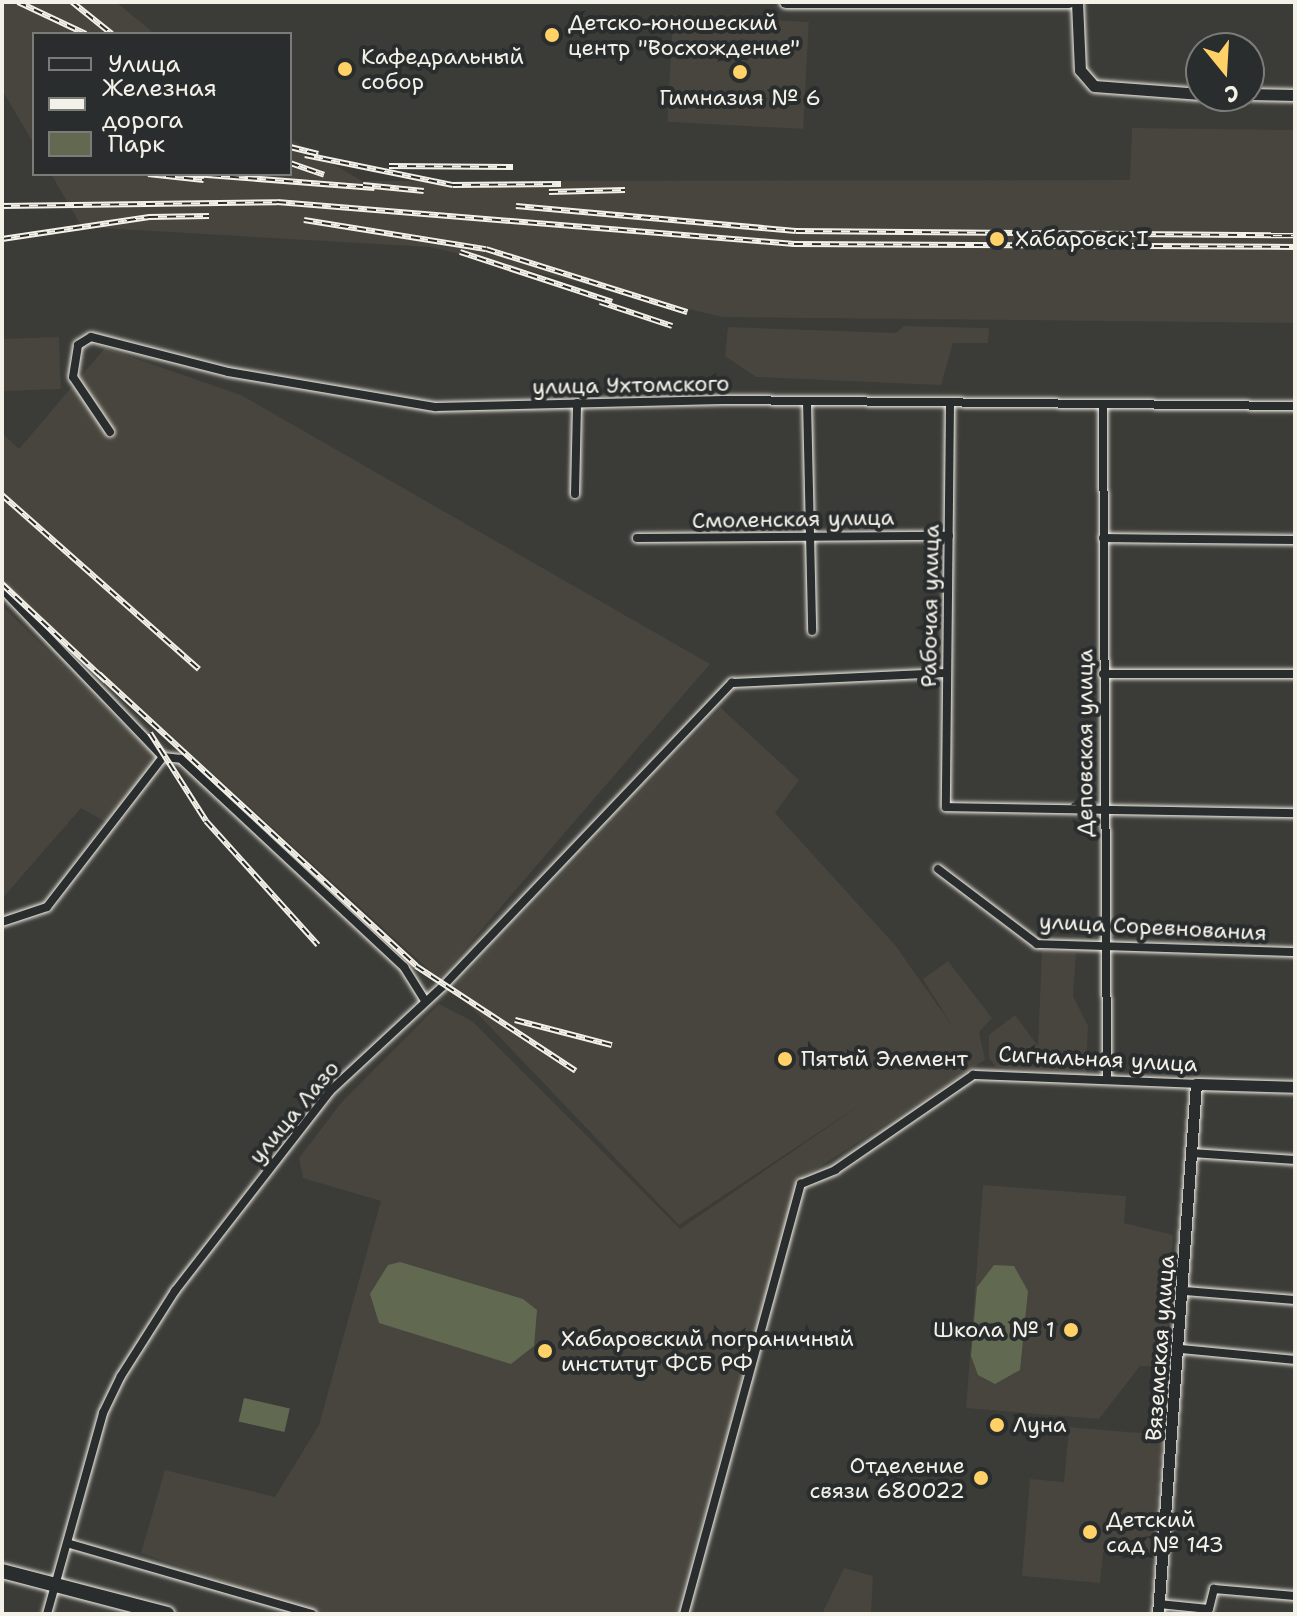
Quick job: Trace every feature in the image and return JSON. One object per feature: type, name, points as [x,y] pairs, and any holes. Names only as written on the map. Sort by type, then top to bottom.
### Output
[{"type":"highway","points":[[2,1571],[167,1614]]},
{"type":"main road","points":[[786,2],[919,6],[1069,2]]},
{"type":"street","points":[[1077,2],[1080,70],[1094,86],[1119,93],[1185,94]]},
{"type":"street","points":[[1265,94],[1295,95]]},
{"type":"street","name":"улица Ухтомского","points":[[110,432],[73,377],[78,345],[91,337],[228,372],[436,407],[807,402],[1295,406]]},
{"type":"street","points":[[807,402],[812,631]]},
{"type":"street","points":[[575,494],[577,403]]},
{"type":"street","name":"Рабочая улица","points":[[950,405],[946,807],[1103,810]]},
{"type":"street","name":"Деповская улица","points":[[1103,405],[1107,1080]]},
{"type":"street","name":"Смоленская улица","points":[[637,538],[949,536]]},
{"type":"street","points":[[1103,538],[1295,540]]},
{"type":"street","points":[[2,589],[163,757],[181,759],[404,967],[425,1001]]},
{"type":"street","name":"улица Лазо","points":[[47,1614],[70,1544],[103,1413],[140,1343],[330,1091],[425,1001],[732,683],[947,673]]},
{"type":"street","points":[[1103,674],[1295,674]]},
{"type":"street","points":[[2,922],[47,907],[163,757]]},
{"type":"street","points":[[1103,810],[1295,813]]},
{"type":"street","name":"улица Соревнования","points":[[938,869],[1037,944],[1295,952]]},
{"type":"street","name":"Сигнальная улица","points":[[684,1614],[801,1184],[835,1170],[973,1075],[1295,1087]]},
{"type":"street","name":"Вяземская улица","points":[[1159,1609],[1181,1349],[1196,1084]]},
{"type":"street","points":[[1192,1153],[1295,1160]]},
{"type":"street","points":[[1185,1291],[1295,1300]]},
{"type":"street","points":[[1181,1349],[1295,1360]]},
{"type":"street","points":[[70,1544],[312,1614]]},
{"type":"street","points":[[1159,1609],[1209,1609],[1214,1589],[1295,1596]]},
{"type":"shaded area","points":[[2,2],[116,2],[153,32],[32,32],[32,141],[2,90]]},
{"type":"shaded area","name":"Гимназия № 6","points":[[673,15],[809,22],[803,129],[667,122]]},
{"type":"shaded area","points":[[1132,128],[1295,130],[1295,323],[722,317],[430,247],[82,227],[52,176],[292,176],[292,140],[362,181],[1130,180]]},
{"type":"shaded area","points":[[904,326],[989,328],[988,343],[953,343],[941,385],[756,377],[725,356],[728,327],[896,333]]},
{"type":"shaded area","points":[[59,337],[61,389],[4,391],[2,339]]},
{"type":"shaded area","points":[[105,348],[241,395],[710,664],[439,979],[2,582],[2,433],[19,449]]},
{"type":"shaded area","points":[[2,606],[158,759],[106,822],[81,808],[2,899]]},
{"type":"shaded area","points":[[721,708],[799,780],[775,813],[895,945],[953,1027],[923,979],[948,961],[992,1018],[979,1032],[985,1060],[799,1180],[676,1614],[318,1614],[141,1553],[165,1470],[275,1497],[319,1425],[381,1201],[303,1178],[299,1158],[341,1103],[439,1004],[472,1021],[680,1229],[866,1101],[679,1225],[453,988]]},
{"type":"shaded area","points":[[1042,950],[1076,953],[1073,996],[1088,1026],[1086,1075],[996,1067],[989,1058],[989,1035],[1015,1015],[1038,1046]]},
{"type":"shaded area","name":"Школа № 1","points":[[983,1185],[1126,1196],[1124,1223],[1173,1235],[1165,1367],[1140,1366],[1099,1419],[966,1408]]},
{"type":"shaded area","points":[[1069,1427],[1163,1435],[1152,1556],[1103,1552],[1100,1583],[1022,1576],[1030,1479],[1064,1482]]},
{"type":"shaded area","points":[[844,1568],[873,1576],[871,1614],[822,1614]]},
{"type":"green space","points":[[400,1262],[523,1299],[537,1310],[534,1346],[511,1364],[379,1323],[370,1294],[388,1265]]},
{"type":"green space","points":[[994,1265],[1014,1266],[1028,1291],[1020,1370],[995,1384],[978,1375],[971,1356],[977,1287]]},
{"type":"green space","points":[[244,1398],[290,1409],[284,1432],[239,1421]]},
{"type":"railway","points":[[18,2],[82,32]]},
{"type":"railway","points":[[72,2],[110,32]]},
{"type":"railway","points":[[292,148],[318,154]]},
{"type":"railway","points":[[305,155],[453,185],[561,184]]},
{"type":"railway","points":[[292,164],[324,175]]},
{"type":"railway","points":[[389,166],[513,167]]},
{"type":"railway","points":[[167,176],[204,180]]},
{"type":"railway","points":[[220,176],[374,188]]},
{"type":"railway","points":[[363,185],[424,191]]},
{"type":"railway","points":[[549,192],[625,190]]},
{"type":"railway","points":[[2,206],[277,202],[794,244],[1295,247]]},
{"type":"railway","points":[[516,206],[796,231],[1295,235]]},
{"type":"railway","points":[[2,239],[149,217],[209,216]]},
{"type":"railway","points":[[304,220],[486,249],[687,312]]},
{"type":"railway","points":[[460,252],[612,302]]},
{"type":"railway","points":[[600,302],[672,326]]},
{"type":"railway","points":[[2,495],[199,669]]},
{"type":"railway","points":[[2,584],[106,681]]},
{"type":"railway","points":[[99,674],[416,966],[576,1071]]},
{"type":"railway","points":[[150,733],[206,821],[318,945]]},
{"type":"railway","points":[[515,1020],[612,1045]]},
{"type":"place","name":"Детско-юношеский центр \"Восхождение\"","points":[[552,35]]},
{"type":"place","name":"Кафедральный собор","points":[[345,69]]},
{"type":"place","name":"Гимназия № 6","points":[[740,72]]},
{"type":"place","name":"Хабаровск I","points":[[997,239]]},
{"type":"place","name":"Пятый Элемент","points":[[785,1059]]},
{"type":"place","name":"Школа № 1","points":[[1071,1330]]},
{"type":"place","name":"Хабаровский пограничный институт ФСБ РФ","points":[[545,1351]]},
{"type":"place","name":"Луна","points":[[997,1425]]},
{"type":"place","name":"Отделение связи 680022","points":[[981,1478]]},
{"type":"place","name":"Детский сад № 143","points":[[1090,1532]]}]
